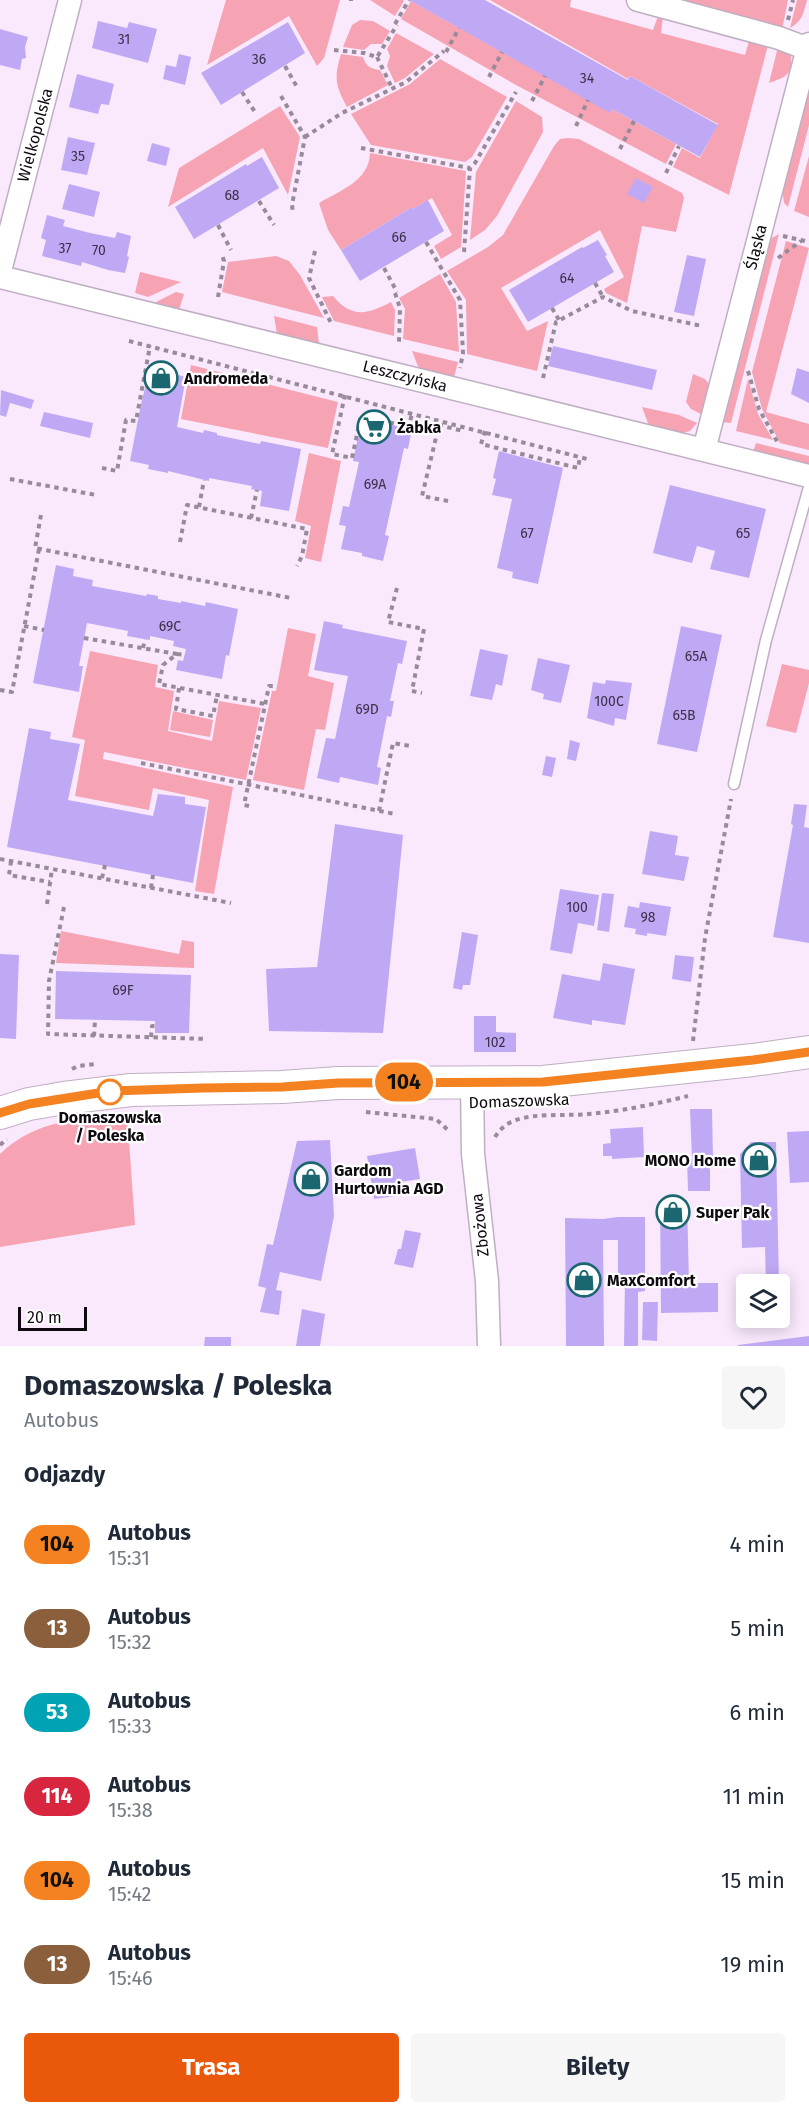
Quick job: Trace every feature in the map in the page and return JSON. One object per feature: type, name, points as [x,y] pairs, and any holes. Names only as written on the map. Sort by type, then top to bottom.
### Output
[{"type":"street","name":"Wielkopolska","points":[[0,271],[70,0]]},
{"type":"street","points":[[638,0],[808,46]]},
{"type":"street","name":"Śląska","points":[[704,450],[808,46]]},
{"type":"street","name":"Leszczyńska","points":[[0,277],[809,476]]},
{"type":"street","name":"Domaszowska","points":[[0,1113],[52,1100],[111,1091],[203,1088],[282,1087],[422,1104],[472,1093],[809,1052]]},
{"type":"street","name":"Zbożowa","points":[[472,1093],[474,1165],[487,1281],[489,1346]]},
{"type":"lane","points":[[734,784],[766,640],[809,487]]},
{"type":"path","points":[[377,57],[409,0]]},
{"type":"path","points":[[306,137],[342,113],[406,82],[445,51],[459,28]]},
{"type":"path","points":[[334,50],[364,53],[377,57],[392,88]]},
{"type":"path","points":[[489,77],[502,52]]},
{"type":"path","points":[[285,66],[297,87]]},
{"type":"path","points":[[532,101],[545,76]]},
{"type":"path","points":[[242,92],[255,112]]},
{"type":"path","points":[[464,252],[470,168],[516,92]]},
{"type":"path","points":[[281,96],[306,137],[291,205],[293,213]]},
{"type":"path","points":[[576,126],[588,100]]},
{"type":"path","points":[[620,149],[634,121]]},
{"type":"path","points":[[666,173],[679,146]]},
{"type":"path","points":[[361,148],[470,168]]},
{"type":"path","points":[[259,201],[274,225]]},
{"type":"path","points":[[218,225],[231,250]]},
{"type":"path","points":[[782,236],[809,242]]},
{"type":"path","points":[[776,259],[801,240]]},
{"type":"path","points":[[426,242],[460,300],[463,353],[455,388]]},
{"type":"path","points":[[315,251],[309,278],[332,325]]},
{"type":"path","points":[[218,297],[224,261],[222,255]]},
{"type":"path","points":[[384,267],[400,308],[399,342]]},
{"type":"path","points":[[595,283],[603,297],[632,311],[702,326]]},
{"type":"path","points":[[543,378],[556,322],[603,297]]},
{"type":"path","points":[[552,308],[559,320]]},
{"type":"path","points":[[129,341],[412,412],[587,459]]},
{"type":"path","points":[[102,468],[117,471],[126,420],[137,422],[150,346]]},
{"type":"path","points":[[748,370],[759,409],[779,446]]},
{"type":"path","points":[[345,395],[332,454],[352,458],[361,416],[410,427],[412,412]]},
{"type":"path","points":[[448,501],[422,496],[439,425],[463,431]]},
{"type":"path","points":[[485,431],[481,444],[578,468],[580,457]]},
{"type":"path","points":[[9,479],[96,495]]},
{"type":"path","points":[[199,507],[204,480]]},
{"type":"path","points":[[252,518],[257,490]]},
{"type":"path","points":[[180,542],[187,505],[307,529],[302,556],[297,566]]},
{"type":"path","points":[[41,515],[34,548],[291,598]]},
{"type":"path","points":[[0,690],[12,692],[39,549]]},
{"type":"path","points":[[397,588],[388,622],[424,629],[412,691],[422,693]]},
{"type":"path","points":[[24,626],[44,630]]},
{"type":"path","points":[[84,638],[185,655]]},
{"type":"path","points":[[143,648],[145,639]]},
{"type":"path","points":[[177,654],[163,665],[159,684],[265,704]]},
{"type":"path","points":[[249,806],[244,806],[248,785],[269,686],[274,686]]},
{"type":"path","points":[[179,688],[176,709],[213,716],[217,695]]},
{"type":"path","points":[[379,811],[393,743],[410,746]]},
{"type":"path","points":[[141,763],[395,814]]},
{"type":"path","points":[[692,1049],[705,938],[734,784]]},
{"type":"path","points":[[0,859],[231,903]]},
{"type":"path","points":[[11,861],[9,874],[50,882]]},
{"type":"path","points":[[102,878],[105,866]]},
{"type":"path","points":[[47,904],[52,869]]},
{"type":"path","points":[[151,888],[153,875]]},
{"type":"path","points":[[64,907],[49,981],[48,1034],[207,1039]]},
{"type":"path","points":[[94,1036],[95,1020]]},
{"type":"path","points":[[151,1037],[152,1026],[155,1026]]},
{"type":"path","points":[[492,1143],[504,1126],[513,1120],[636,1108],[691,1095]]},
{"type":"path","points":[[359,1111],[421,1115],[436,1119],[453,1136]]},
{"type":"shaded area","points":[[226,0],[340,0],[324,58],[317,66],[289,16],[207,65]]},
{"type":"shaded area","points":[[370,0],[403,0],[404,1],[395,16]]},
{"type":"shaded area","points":[[490,0],[571,0],[570,7],[653,30],[658,16],[663,16],[661,33],[745,55],[749,41],[768,45],[729,195],[673,167],[682,148],[700,158],[718,124],[630,76],[628,79]]},
{"type":"shaded area","points":[[680,0],[788,0],[782,30]]},
{"type":"shaded area","points":[[797,0],[807,0],[800,20],[790,28]]},
{"type":"shaded area","points":[[411,1],[610,112],[612,109],[676,144],[666,164],[516,85],[401,19]]},
{"type":"shaded area","points":[[360,20],[373,21],[390,31],[382,44],[371,44],[364,50],[343,47],[352,25]]},
{"type":"shaded area","points":[[396,33],[434,54],[405,78],[395,83],[387,66],[390,56],[387,49]]},
{"type":"shaded area","points":[[778,47],[791,56],[791,68],[787,75],[769,83]]},
{"type":"shaded area","points":[[341,54],[363,57],[369,66],[380,70],[388,85],[347,107],[337,81]]},
{"type":"shaded area","points":[[440,59],[507,97],[472,157],[465,162],[371,145],[351,114],[410,84]]},
{"type":"shaded area","points":[[809,92],[809,125],[788,207],[784,203],[782,187]]},
{"type":"shaded area","points":[[516,101],[542,117],[543,132],[497,216],[485,230],[470,240],[476,172]]},
{"type":"shaded area","points":[[280,106],[300,137],[288,195],[263,148],[168,207],[179,168]]},
{"type":"shaded area","points":[[560,139],[579,139],[682,193],[684,198],[676,232],[642,226],[627,303],[606,293],[604,289],[624,277],[600,230],[501,288],[527,331],[548,321],[537,371],[467,354],[466,300],[447,271],[488,247],[503,235],[554,146]]},
{"type":"shaded area","points":[[370,153],[466,171],[461,247],[441,259],[434,246],[452,235],[432,198],[413,209],[412,207],[341,250],[328,230],[319,203],[345,189],[359,178],[365,171]]},
{"type":"shaded area","points":[[809,156],[809,217],[794,211]]},
{"type":"shaded area","points":[[779,234],[731,423],[721,422],[768,240]]},
{"type":"shaded area","points":[[786,241],[809,248],[766,412],[809,424],[809,450],[780,443],[762,409],[752,372]]},
{"type":"shaded area","points":[[276,256],[289,261],[300,275],[324,318],[222,292],[228,262]]},
{"type":"shaded area","points":[[140,272],[181,282],[148,297],[135,293]]},
{"type":"shaded area","points":[[440,274],[456,302],[459,352],[403,339],[405,309],[399,298]]},
{"type":"shaded area","points":[[176,292],[184,294],[179,310],[152,304]]},
{"type":"shaded area","points":[[333,296],[347,308],[360,312],[391,302],[395,310],[394,336],[334,321],[322,297]]},
{"type":"shaded area","points":[[274,316],[317,327],[319,344],[277,334]]},
{"type":"shaded area","points":[[412,351],[458,362],[454,377],[419,369]]},
{"type":"shaded area","points":[[191,365],[338,402],[328,448],[181,419]]},
{"type":"shaded area","points":[[693,374],[705,379],[709,384],[701,414],[691,409],[686,402]]},
{"type":"shaded area","points":[[748,379],[758,414],[773,440],[736,431]]},
{"type":"shaded area","points":[[642,407],[679,415],[697,423],[690,431],[683,433],[649,426]]},
{"type":"shaded area","points":[[756,443],[809,456],[809,466],[753,452]]},
{"type":"shaded area","points":[[309,453],[341,461],[321,562],[305,558],[311,526],[295,521]]},
{"type":"shaded area","points":[[288,628],[316,634],[308,676],[334,683],[325,730],[316,729],[304,790],[253,780],[272,691],[276,691]]},
{"type":"shaded area","points":[[90,651],[158,665],[155,687],[174,691],[168,731],[212,741],[219,701],[261,708],[246,780],[104,752],[103,759],[233,787],[214,894],[195,891],[209,800],[153,788],[149,810],[75,796],[85,740],[72,737]]},
{"type":"shaded area","points":[[782,664],[809,670],[809,683],[796,733],[766,726]]},
{"type":"shaded area","points":[[173,711],[213,720],[210,737],[170,730]]},
{"type":"shaded area","points":[[61,931],[179,954],[182,940],[194,942],[194,968],[56,963]]},
{"type":"shaded area","points":[[127,1113],[135,1225],[0,1247],[0,1154],[14,1142],[44,1127],[76,1119]]},
{"type":"building","points":[[409,0],[485,0],[628,80],[630,76],[718,125],[700,157],[612,109],[610,113]]},
{"type":"building","points":[[98,21],[127,28],[129,22],[157,29],[148,63],[92,48]]},
{"type":"building","points":[[288,22],[305,53],[221,105],[201,73]]},
{"type":"building","points":[[0,29],[28,37],[25,47],[26,58],[22,59],[20,70],[0,65]]},
{"type":"building","points":[[179,54],[191,57],[185,85],[163,79],[166,65],[176,67]]},
{"type":"building","points":[[77,74],[114,84],[109,105],[101,104],[98,114],[69,107]]},
{"type":"building","points":[[68,137],[95,143],[87,175],[61,170]]},
{"type":"building","points":[[152,143],[170,148],[166,166],[147,161]]},
{"type":"building","points":[[262,157],[279,188],[194,239],[175,207],[246,164],[247,166]]},
{"type":"building","points":[[636,178],[653,187],[644,203],[627,194]]},
{"type":"building","points":[[69,184],[100,192],[94,217],[62,209]]},
{"type":"building","points":[[428,200],[444,231],[360,281],[341,250],[412,207],[413,209]]},
{"type":"building","points":[[47,215],[65,220],[63,226],[90,233],[115,238],[117,232],[131,236],[125,273],[82,262],[81,266],[42,256],[46,240],[41,238]]},
{"type":"building","points":[[598,240],[614,272],[528,322],[509,290]]},
{"type":"building","points":[[687,255],[706,259],[694,316],[674,312]]},
{"type":"building","points":[[553,346],[657,370],[652,390],[548,366]]},
{"type":"building","points":[[150,368],[186,377],[177,427],[203,433],[204,430],[260,444],[261,441],[301,449],[289,511],[260,506],[262,491],[251,489],[252,486],[209,478],[209,481],[168,471],[168,473],[148,469],[149,465],[130,461]]},
{"type":"building","points":[[797,368],[809,372],[809,403],[791,394]]},
{"type":"building","points":[[1,390],[34,400],[31,409],[10,403],[6,417],[0,415]]},
{"type":"building","points":[[44,412],[93,423],[90,438],[40,426]]},
{"type":"building","points":[[367,420],[412,429],[408,449],[404,448],[385,535],[389,536],[383,561],[362,556],[362,553],[341,549],[346,526],[339,525],[343,506],[349,507],[359,462],[353,461],[358,437],[363,438]]},
{"type":"building","points":[[499,451],[563,468],[538,584],[512,578],[513,572],[497,568],[512,499],[492,495]]},
{"type":"building","points":[[670,485],[766,509],[749,578],[710,569],[715,551],[697,546],[692,563],[653,553]]},
{"type":"building","points":[[56,565],[74,569],[73,576],[93,580],[92,586],[158,596],[158,599],[181,603],[181,601],[205,606],[206,602],[238,609],[222,679],[176,670],[178,660],[183,661],[186,649],[173,646],[174,641],[150,636],[150,640],[127,636],[128,631],[87,623],[79,666],[83,666],[79,692],[33,683]]},
{"type":"building","points":[[324,621],[343,625],[342,628],[407,641],[402,664],[398,663],[390,701],[394,701],[391,717],[387,716],[377,767],[381,768],[378,785],[340,777],[339,783],[317,778],[326,738],[335,739],[348,676],[314,670]]},
{"type":"building","points":[[681,626],[722,635],[697,752],[657,744]]},
{"type":"building","points":[[480,649],[508,655],[502,686],[496,684],[492,700],[470,696]]},
{"type":"building","points":[[538,658],[570,665],[561,703],[543,699],[544,694],[531,690]]},
{"type":"building","points":[[606,680],[632,683],[626,720],[615,718],[614,726],[587,718],[593,682],[605,684]]},
{"type":"building","points":[[29,728],[51,732],[50,739],[80,744],[68,800],[153,816],[158,794],[185,797],[185,804],[206,807],[193,883],[7,847]]},
{"type":"building","points":[[570,740],[580,743],[576,761],[567,759]]},
{"type":"building","points":[[546,756],[556,758],[552,777],[542,775]]},
{"type":"building","points":[[794,804],[807,805],[804,827],[809,828],[809,943],[773,937],[793,825],[791,824]]},
{"type":"building","points":[[335,824],[403,835],[383,1033],[269,1031],[266,969],[317,967]]},
{"type":"building","points":[[650,831],[678,836],[675,855],[689,857],[684,881],[642,874]]},
{"type":"building","points":[[560,889],[599,895],[594,926],[578,923],[572,954],[550,950]]},
{"type":"building","points":[[602,893],[614,894],[609,932],[597,930]]},
{"type":"building","points":[[640,902],[671,907],[666,936],[635,934],[636,929],[624,927],[628,906],[639,908]]},
{"type":"building","points":[[462,932],[478,935],[470,985],[463,985],[462,990],[453,988]]},
{"type":"building","points":[[0,954],[19,955],[16,1039],[0,1038]]},
{"type":"building","points":[[675,955],[694,957],[691,982],[672,979]]},
{"type":"building","points":[[603,963],[635,969],[625,1025],[592,1020],[592,1025],[553,1018],[562,974],[600,981]]},
{"type":"building","points":[[56,971],[191,975],[189,1033],[155,1033],[155,1021],[55,1019]]},
{"type":"building","points":[[474,1016],[496,1016],[496,1032],[516,1033],[516,1052],[474,1052]]},
{"type":"building","points":[[690,1109],[712,1109],[713,1159],[710,1159],[710,1191],[688,1191],[687,1159],[692,1159]]},
{"type":"building","points":[[643,1127],[644,1157],[612,1159],[612,1156],[603,1156],[603,1144],[611,1143],[610,1129]]},
{"type":"building","points":[[809,1131],[809,1182],[790,1183],[787,1132]]},
{"type":"building","points":[[330,1140],[334,1216],[321,1281],[280,1272],[276,1290],[282,1291],[279,1315],[260,1312],[266,1288],[258,1286],[267,1244],[273,1245],[297,1141]]},
{"type":"building","points":[[751,1142],[776,1142],[779,1274],[766,1274],[765,1247],[742,1248],[740,1154]]},
{"type":"building","points":[[415,1148],[420,1179],[394,1183],[396,1196],[374,1199],[367,1156]]},
{"type":"building","points":[[687,1200],[689,1283],[718,1283],[718,1312],[661,1313],[660,1201]]},
{"type":"building","points":[[645,1217],[645,1291],[638,1292],[638,1346],[624,1346],[625,1277],[618,1278],[618,1240],[603,1240],[604,1346],[566,1346],[565,1218]]},
{"type":"building","points":[[405,1230],[421,1233],[413,1268],[394,1264],[398,1249],[401,1249]]},
{"type":"building","points":[[643,1302],[658,1302],[657,1341],[642,1340]]},
{"type":"building","points":[[302,1309],[325,1314],[320,1346],[296,1346]]},
{"type":"building","points":[[809,1336],[809,1346],[738,1346],[738,1345]]},
{"type":"building","points":[[205,1337],[231,1337],[231,1346],[204,1346]]},
{"type":"bus line","name":"104","points":[[0,1113],[29,1104],[111,1091],[282,1087],[338,1083],[543,1082],[809,1052]]},
{"type":"place","name":"Andromeda","points":[[161,378]]},
{"type":"place","name":"Żabka","points":[[374,427]]},
{"type":"place","name":"Domaszowska / Poleska","points":[[110,1092]]},
{"type":"place","name":"MONO Home","points":[[759,1160]]},
{"type":"place","name":"Gardom Hurtownia AGD","points":[[311,1179]]},
{"type":"place","name":"Super Pak","points":[[673,1212]]},
{"type":"place","name":"MaxComfort","points":[[584,1280]]}]
